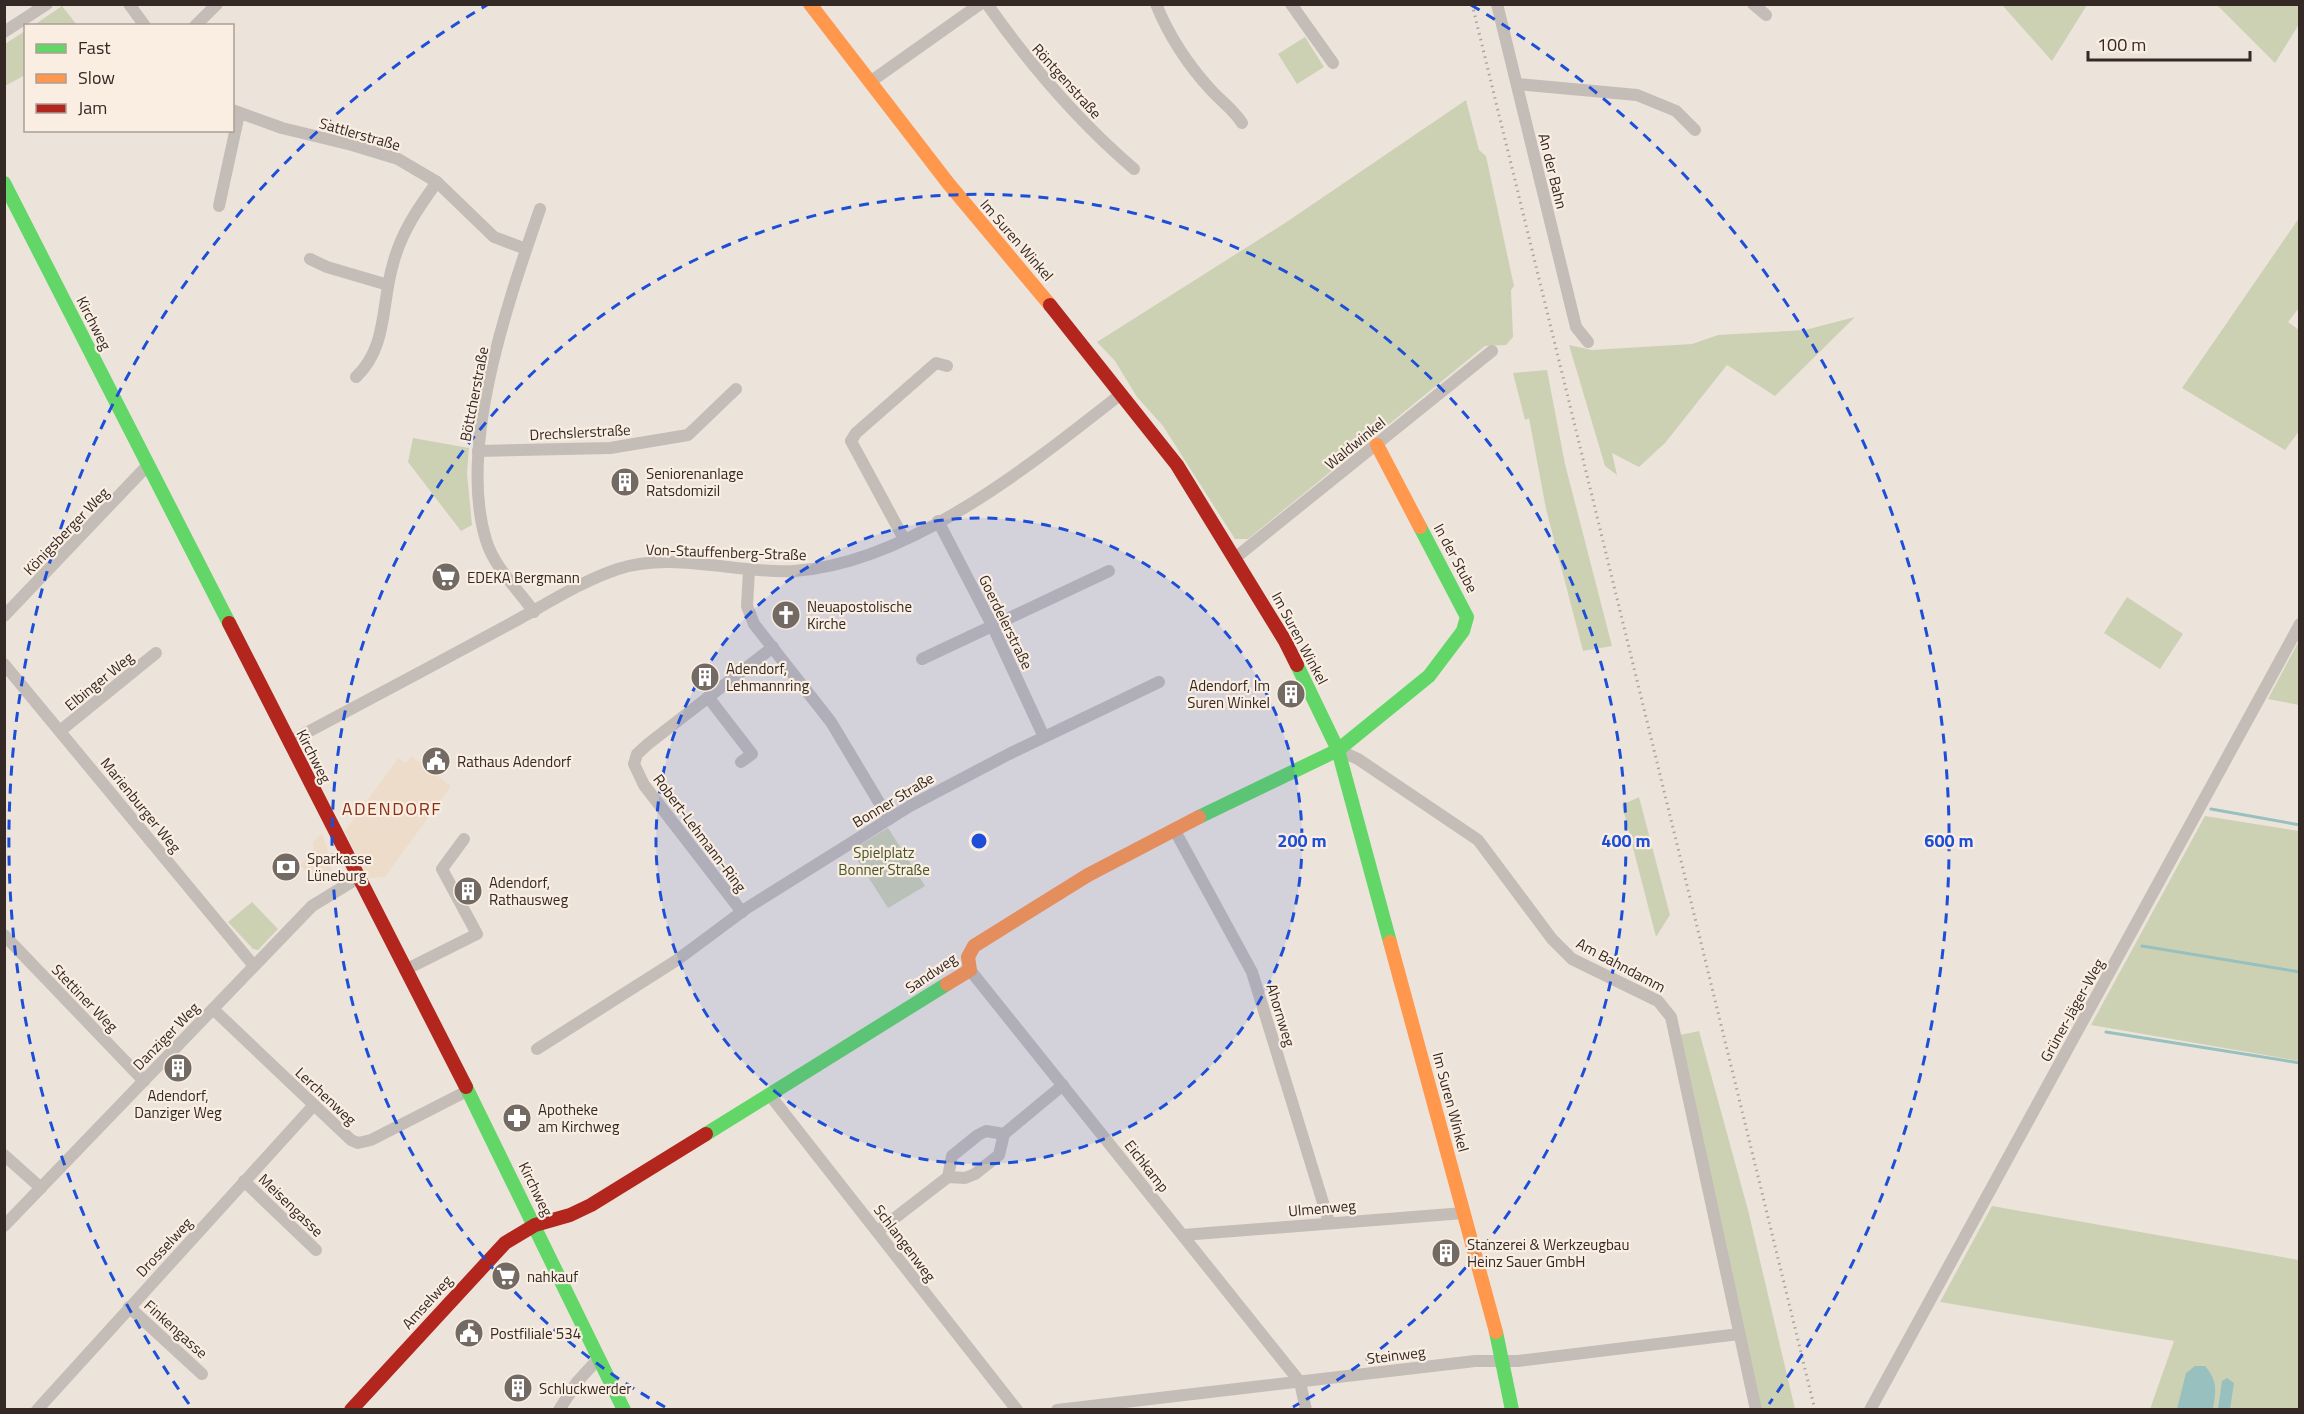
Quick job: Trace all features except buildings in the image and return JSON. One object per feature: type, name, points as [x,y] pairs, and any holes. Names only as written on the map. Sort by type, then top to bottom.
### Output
[{"type":"street","points":[[4,32],[47,4]]},
{"type":"street","points":[[129,4],[144,24]]},
{"type":"street","points":[[197,24],[217,4]]},
{"type":"street","name":"Im Suren Winkel","points":[[810,4],[960,199],[1029,278],[1189,482],[1289,649],[1338,750],[1503,1359],[1512,1410]]},
{"type":"street","points":[[870,82],[980,4]]},
{"type":"street","name":"Röntgenstraße","points":[[987,4],[1048,85],[1090,129],[1134,168]]},
{"type":"street","points":[[1156,4],[1172,39],[1193,69],[1212,92],[1232,107],[1242,123]]},
{"type":"street","points":[[1291,4],[1333,63]]},
{"type":"street","name":"An der Bahn","points":[[1497,4],[1576,327],[1588,342]]},
{"type":"street","points":[[1753,4],[1766,15]]},
{"type":"street","points":[[1517,84],[1637,95],[1676,111],[1695,130]]},
{"type":"street","name":"Sattlerstraße","points":[[236,112],[282,128],[394,158],[436,182],[494,237],[526,249]]},
{"type":"street","points":[[219,206],[232,132]]},
{"type":"street","points":[[356,377],[370,363],[384,319],[388,285],[405,231],[436,182]]},
{"type":"street","name":"Kirchweg","points":[[4,183],[535,1225],[624,1410]]},
{"type":"street","name":"Böttcherstraße","points":[[534,612],[497,565],[486,540],[480,514],[478,451],[493,370],[526,249],[540,209]]},
{"type":"street","points":[[310,259],[327,267],[388,285]]},
{"type":"street","name":"Waldwinkel","points":[[1235,558],[1492,351]]},
{"type":"street","points":[[904,539],[851,441],[856,433],[936,363],[946,366]]},
{"type":"street","name":"Drechslerstraße","points":[[478,451],[610,448],[688,435],[736,389]]},
{"type":"street","name":"Von-Stauffenberg-Straße","points":[[289,742],[609,573],[635,565],[661,562],[749,570],[792,571],[840,565],[904,539],[938,521],[1026,465],[1120,394]]},
{"type":"street","name":"In der Stube","points":[[1338,750],[1429,676],[1463,632],[1467,623],[1463,605],[1377,445]]},
{"type":"street","name":"Königsberger Weg","points":[[4,616],[148,465]]},
{"type":"street","name":"Goerdelerstraße","points":[[938,521],[993,627],[1044,737]]},
{"type":"street","points":[[749,570],[747,606],[754,624],[831,722],[889,819]]},
{"type":"street","points":[[922,659],[1109,571]]},
{"type":"street","name":"Grüner-Jäger-Weg","points":[[1870,1410],[2300,624]]},
{"type":"street","name":"Robert-Lehmann-Ring","points":[[742,912],[644,785],[634,764],[641,749],[773,647]]},
{"type":"street","name":"Elbinger Weg","points":[[60,731],[156,653]]},
{"type":"street","name":"Marienburger Weg","points":[[4,664],[254,966]]},
{"type":"street","name":"Bonner Straße","points":[[537,1049],[677,960],[742,912],[938,790],[1159,682]]},
{"type":"street","points":[[708,697],[752,754],[741,762]]},
{"type":"street","name":"Sandweg","points":[[535,1225],[570,1215],[591,1205],[970,970],[968,957],[974,946],[1088,875],[1174,829],[1338,750]]},
{"type":"street","name":"Am Bahndamm","points":[[1338,750],[1358,759],[1478,840],[1552,939],[1572,959],[1651,997],[1666,1008],[1671,1017],[1756,1410]]},
{"type":"street","name":"Ahornweg","points":[[1174,829],[1252,975],[1329,1222]]},
{"type":"street","points":[[405,970],[477,934],[442,869],[464,839]]},
{"type":"street","name":"Danziger Weg","points":[[4,1226],[312,906],[358,878]]},
{"type":"street","name":"Stettiner Weg","points":[[4,935],[144,1081]]},
{"type":"street","name":"Eichkamp","points":[[970,970],[1300,1382]]},
{"type":"street","name":"Lerchenweg","points":[[213,1009],[351,1140],[366,1143],[467,1091]]},
{"type":"street","points":[[878,1231],[948,1177],[965,1178],[975,1174],[999,1155],[1004,1134],[1063,1085]]},
{"type":"street","name":"Schlangenweg","points":[[769,1094],[1017,1410]]},
{"type":"street","name":"Drosselweg","points":[[37,1410],[314,1105]]},
{"type":"street","points":[[948,1177],[952,1156],[978,1135],[986,1131],[1004,1134]]},
{"type":"street","points":[[4,1155],[41,1188]]},
{"type":"street","name":"Meisengasse","points":[[244,1181],[316,1250]]},
{"type":"street","name":"Ulmenweg","points":[[1183,1235],[1464,1213]]},
{"type":"street","name":"Amselweg","points":[[351,1410],[499,1247],[535,1225]]},
{"type":"street","name":"Finkengasse","points":[[129,1307],[202,1374]]},
{"type":"street","name":"Steinweg","points":[[1057,1410],[1109,1407],[1300,1382],[1503,1359],[1518,1361],[1739,1334]]},
{"type":"street","points":[[559,1410],[577,1382],[599,1358]]},
{"type":"street","points":[[1300,1382],[1306,1410]]},
{"type":"green space","points":[[2002,5],[2087,5],[2052,61]]},
{"type":"green space","points":[[2217,5],[2299,5],[2299,24],[2275,63]]},
{"type":"green space","points":[[62,6],[76,24],[35,24]]},
{"type":"green space","points":[[24,32],[24,76],[5,86],[5,44]]},
{"type":"green space","points":[[1305,37],[1324,67],[1297,84],[1278,54]]},
{"type":"green space","points":[[1466,100],[1479,150],[1486,156],[1514,286],[1511,290],[1513,337],[1506,345],[1485,346],[1248,539],[1235,539],[1163,426],[1137,397],[1115,361],[1097,342],[1285,223]]},
{"type":"green space","points":[[2299,218],[2299,308],[2288,322],[2299,330],[2299,431],[2285,450],[2182,388]]},
{"type":"green space","points":[[1855,317],[1775,396],[1727,365],[1665,443],[1639,467],[1612,453],[1617,475],[1605,466],[1569,345],[1592,350],[1692,344],[1718,335],[1805,330]]},
{"type":"green space","points":[[1547,370],[1565,464],[1612,646],[1583,651],[1546,509],[1529,418],[1525,420],[1513,373]]},
{"type":"green space","points":[[413,438],[469,448],[467,473],[472,525],[461,531],[408,462]]},
{"type":"green space","points":[[2127,597],[2183,634],[2160,669],[2104,633]]},
{"type":"green space","points":[[2299,641],[2299,705],[2268,699]]},
{"type":"green space","points":[[1639,797],[1670,915],[1656,937],[1622,805]]},
{"type":"green space","points":[[2205,816],[2299,831],[2299,1061],[2091,1025]]},
{"type":"green space","name":"Spielplatz Bonner Straße","points":[[888,828],[925,886],[888,908],[851,850]]},
{"type":"green space","points":[[252,902],[278,929],[258,950],[253,949],[228,922]]},
{"type":"green space","points":[[1699,1031],[1748,1210],[1795,1409],[1761,1409],[1680,1035]]},
{"type":"green space","points":[[1992,1206],[2299,1260],[2299,1409],[2150,1409],[2174,1341],[1940,1302]]},
{"type":"shaded area","points":[[411,756],[451,786],[385,877],[368,878],[345,831],[398,758],[406,763]]},
{"type":"shaded area","points":[[322,833],[332,864],[329,876],[320,886],[300,865],[314,851],[313,843]]},
{"type":"water","points":[[2195,1366],[2205,1366],[2214,1381],[2213,1409],[2177,1409],[2186,1373]]},
{"type":"water","points":[[2227,1378],[2234,1383],[2230,1409],[2218,1409],[2222,1381]]},
{"type":"waterway","points":[[2211,809],[2300,825]]},
{"type":"waterway","points":[[2142,946],[2300,972]]},
{"type":"waterway","points":[[2106,1032],[2300,1063]]},
{"type":"railway","points":[[1472,4],[1815,1410]]},
{"type":"traffic: fast","points":[[4,183],[229,623]]},
{"type":"traffic: fast","points":[[1199,817],[1338,750],[1429,676],[1463,631],[1467,617],[1420,527]]},
{"type":"traffic: fast","points":[[1297,665],[1338,750],[1390,942]]},
{"type":"traffic: fast","points":[[706,1134],[947,984]]},
{"type":"traffic: fast","points":[[466,1087],[624,1410]]},
{"type":"traffic: fast","points":[[1496,1332],[1512,1410]]},
{"type":"traffic: slow","points":[[810,4],[948,183],[1050,305]]},
{"type":"traffic: slow","points":[[1377,445],[1420,527]]},
{"type":"traffic: slow","points":[[947,984],[970,970],[968,957],[974,946],[1088,875],[1199,817]]},
{"type":"traffic: slow","points":[[1390,942],[1496,1332]]},
{"type":"traffic: jam","points":[[1050,305],[1177,465],[1285,641],[1297,665]]},
{"type":"traffic: jam","points":[[229,623],[466,1087]]},
{"type":"traffic: jam","points":[[351,1410],[505,1243],[535,1225],[570,1215],[591,1205],[706,1134]]},
{"type":"place","name":"Seniorenanlage Ratsdomizil","points":[[625,482]]},
{"type":"place","name":"EDEKA Bergmann","points":[[446,577]]},
{"type":"place","name":"Neuapostolische Kirche","points":[[786,615]]},
{"type":"place","name":"Adendorf, Lehmannring","points":[[705,677]]},
{"type":"place","name":"Adendorf, Im Suren Winkel","points":[[1291,694]]},
{"type":"place","name":"Rathaus Adendorf","points":[[436,761]]},
{"type":"place","name":"Sparkasse Lüneburg","points":[[286,867]]},
{"type":"place","name":"Adendorf, Rathausweg","points":[[468,891]]},
{"type":"place","name":"Adendorf, Danziger Weg","points":[[178,1068]]},
{"type":"place","name":"Apotheke am Kirchweg","points":[[517,1118]]},
{"type":"place","name":"Stanzerei & Werkzeugbau Heinz Sauer GmbH","points":[[1446,1253]]},
{"type":"place","name":"nahkauf","points":[[506,1276]]},
{"type":"place","name":"Postfiliale 534","points":[[469,1333]]},
{"type":"place","name":"Schluckwerder","points":[[518,1388]]},
{"type":"district","name":"ADENDORF","points":[[392,808]]}]
